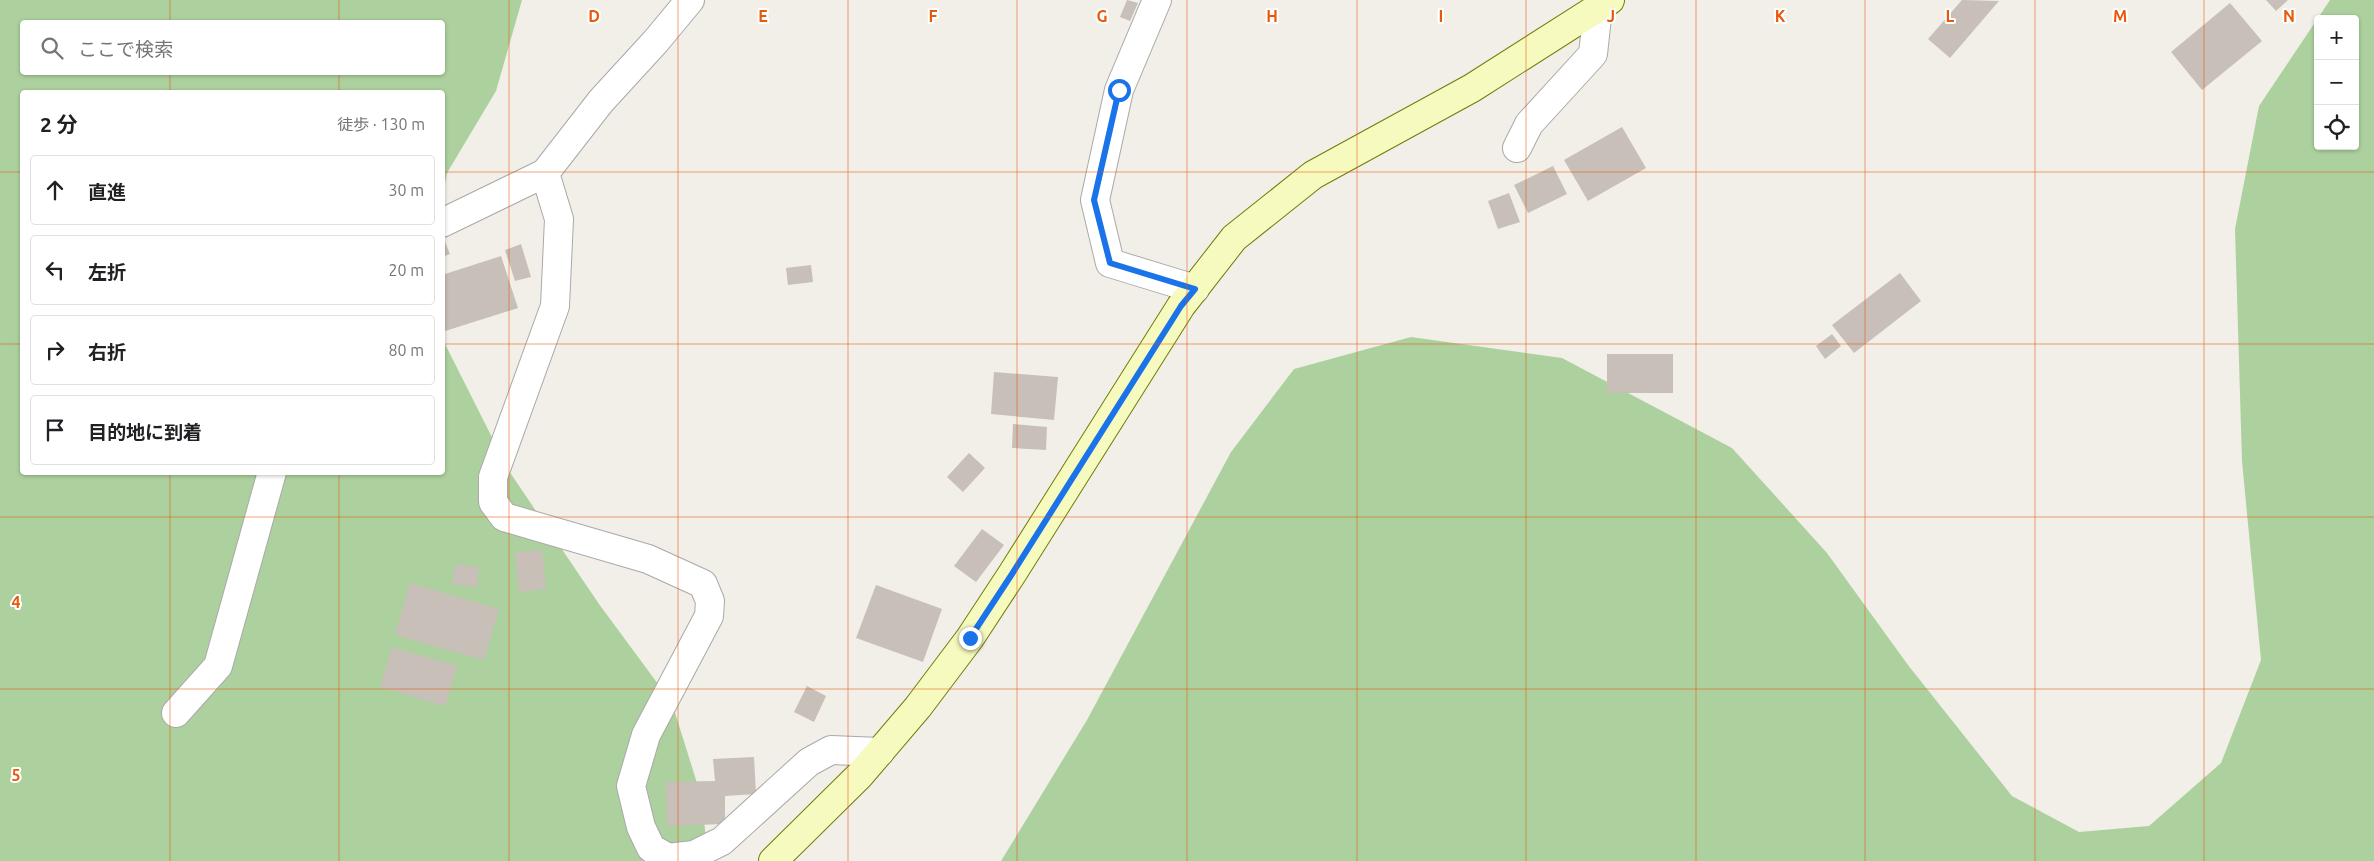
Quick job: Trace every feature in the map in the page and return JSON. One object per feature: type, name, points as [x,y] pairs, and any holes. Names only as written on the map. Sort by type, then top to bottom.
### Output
[{"type":"street","points":[[445,222],[545,173],[602,101],[690,0]]},
{"type":"street","points":[[1157,0],[1119,90],[1094,200],[1110,263],[1195,289]]},
{"type":"street","points":[[773,861],[860,775],[918,707],[970,638],[1181,306],[1234,238],[1313,175],[1472,88],[1604,4]]},
{"type":"street","points":[[1517,148],[1529,124],[1593,54],[1604,4]]},
{"type":"street","points":[[545,173],[559,219],[555,306],[493,478],[493,502],[504,517],[648,559],[702,584],[706,592],[710,601],[709,616],[646,735],[631,786],[641,827],[651,848],[668,858],[694,856],[722,841],[809,762],[831,750],[880,752]]},
{"type":"street","points":[[176,713],[218,666],[271,475]]},
{"type":"green space","points":[[0,0],[522,0],[496,91],[447,173],[445,184],[445,90],[20,90],[20,475],[445,475],[445,344],[509,471],[599,604],[672,703],[702,799],[708,861],[0,861]]},
{"type":"green space","points":[[2330,0],[2374,0],[2374,861],[1001,861],[1087,720],[1231,452],[1294,369],[1411,337],[1562,358],[1732,448],[1827,553],[1908,665],[2012,796],[2079,832],[2149,826],[2221,763],[2261,660],[2242,461],[2235,229],[2259,106],[2314,24],[2314,150],[2359,150],[2359,15],[2320,15]]},
{"type":"building","points":[[1127,0],[1138,3],[1130,21],[1120,17]]},
{"type":"building","points":[[1962,0],[1999,1],[1950,58],[1928,39]]},
{"type":"building","points":[[2266,0],[2288,0],[2276,11]]},
{"type":"building","points":[[2230,3],[2262,41],[2202,90],[2171,52]]},
{"type":"building","points":[[1622,127],[1646,168],[1588,201],[1564,160]]},
{"type":"building","points":[[1553,166],[1567,194],[1528,213],[1514,185]]},
{"type":"building","points":[[1509,193],[1520,222],[1498,229],[1488,201]]},
{"type":"building","points":[[445,242],[450,254],[445,256]]},
{"type":"building","points":[[521,244],[531,277],[515,281],[505,250]]},
{"type":"building","points":[[501,256],[518,308],[445,331],[445,274]]},
{"type":"building","points":[[811,265],[813,282],[788,285],[786,268]]},
{"type":"building","points":[[1900,273],[1921,301],[1854,353],[1832,325]]},
{"type":"building","points":[[1832,334],[1841,346],[1825,359],[1816,346]]},
{"type":"building","points":[[1607,354],[1673,354],[1673,393],[1607,393]]},
{"type":"building","points":[[994,372],[1058,377],[1054,420],[991,414]]},
{"type":"building","points":[[1013,424],[1047,427],[1046,450],[1012,448]]},
{"type":"building","points":[[969,453],[985,468],[963,492],[947,477]]},
{"type":"building","points":[[982,529],[1004,545],[976,582],[954,566]]},
{"type":"building","points":[[542,550],[546,589],[519,592],[515,552]]},
{"type":"building","points":[[455,564],[479,567],[477,587],[452,584]]},
{"type":"building","points":[[410,583],[499,609],[484,660],[395,635]]},
{"type":"building","points":[[876,585],[942,609],[923,662],[856,638]]},
{"type":"building","points":[[392,647],[457,666],[445,706],[380,687]]},
{"type":"building","points":[[807,686],[826,696],[814,722],[794,712]]},
{"type":"building","points":[[754,757],[756,794],[725,796],[725,824],[667,826],[666,782],[715,781],[713,759]]},
{"type":"route","points":[[970,638],[1181,306],[1195,289],[1110,263],[1094,200],[1119,90]]}]
